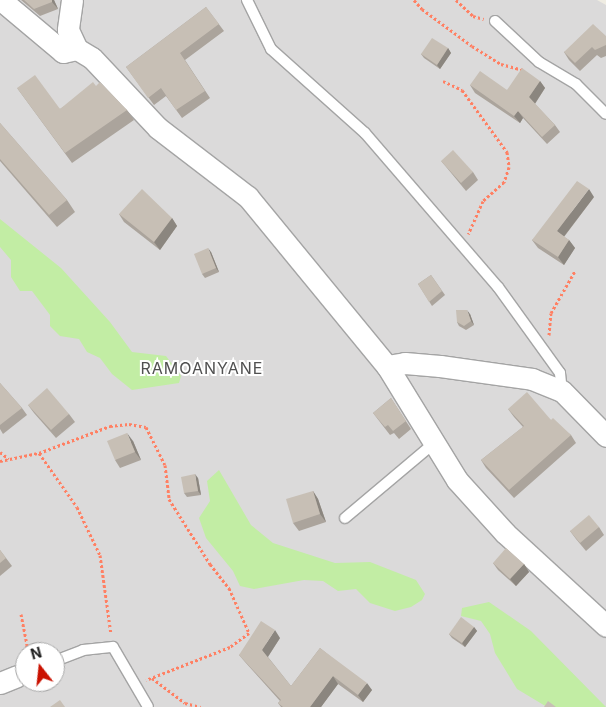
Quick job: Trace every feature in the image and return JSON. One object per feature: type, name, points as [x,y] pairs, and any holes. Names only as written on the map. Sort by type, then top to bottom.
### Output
[{"type":"street","points":[[1,0],[63,52],[77,49]]},
{"type":"street","points":[[72,0],[68,30],[77,49],[92,58],[158,128],[248,197],[387,366],[457,480],[505,534],[606,626]]},
{"type":"street","points":[[387,366],[405,363],[491,371],[532,379],[562,391],[606,436]]},
{"type":"lane","points":[[248,0],[271,50],[364,133],[498,287],[560,374],[562,391]]},
{"type":"lane","points":[[495,21],[543,65],[576,84],[606,114]]},
{"type":"lane","points":[[345,518],[434,442]]},
{"type":"lane","points":[[65,657],[83,650],[113,647],[148,707]]},
{"type":"path","points":[[414,0],[442,25],[501,64],[527,71],[543,65]]},
{"type":"path","points":[[456,0],[474,16],[495,21]]},
{"type":"path","points":[[443,81],[462,90],[481,113],[493,136],[507,152],[509,167],[504,182],[483,201],[471,232],[459,243]]},
{"type":"path","points":[[543,350],[550,332],[553,309],[575,271]]},
{"type":"path","points":[[0,460],[40,453],[88,432],[110,426],[129,424],[146,427],[165,465],[169,499],[210,564],[229,588],[249,633],[230,647],[134,684]]},
{"type":"path","points":[[0,452],[9,459]]},
{"type":"path","points":[[40,453],[77,507],[100,555],[113,647]]},
{"type":"path","points":[[21,614],[27,642]]},
{"type":"path","points":[[152,678],[185,703],[201,707]]},
{"type":"shaded area","points":[[0,0],[597,0],[606,5],[606,707],[0,707]]},
{"type":"green space","points":[[0,219],[61,268],[110,322],[132,352],[166,356],[181,376],[179,383],[132,390],[112,374],[100,358],[87,352],[79,339],[60,336],[50,326],[50,315],[32,291],[20,291],[11,277],[11,260],[0,247]]},
{"type":"green space","points":[[219,470],[251,525],[273,543],[335,563],[370,562],[416,580],[425,594],[422,600],[411,607],[395,611],[370,603],[356,589],[338,591],[323,581],[304,580],[254,589],[240,586],[233,571],[206,538],[199,518],[210,501],[207,481]]},
{"type":"green space","points":[[489,602],[531,631],[606,707],[547,707],[517,689],[495,653],[490,634],[481,621],[461,616],[462,608]]},
{"type":"building","points":[[24,0],[52,0],[52,2],[34,9]]},
{"type":"building","points":[[206,7],[219,24],[180,53],[205,91],[176,110],[161,88],[148,98],[126,67]]},
{"type":"building","points":[[593,24],[606,36],[606,45],[595,50],[592,47],[575,63],[564,52]]},
{"type":"building","points":[[432,38],[448,48],[437,65],[421,54]]},
{"type":"building","points":[[522,68],[540,81],[529,97],[555,125],[542,137],[518,111],[514,116],[470,85],[480,71],[507,90]]},
{"type":"building","points":[[35,75],[60,109],[93,82],[96,86],[100,82],[127,110],[65,153],[17,88]]},
{"type":"building","points":[[0,123],[67,200],[49,215],[0,159]]},
{"type":"building","points":[[453,150],[473,172],[461,183],[441,161]]},
{"type":"building","points":[[577,181],[589,189],[557,231],[569,240],[558,257],[532,240]]},
{"type":"building","points":[[142,189],[172,218],[154,242],[119,214]]},
{"type":"building","points":[[208,248],[216,268],[202,274],[194,254]]},
{"type":"building","points":[[431,275],[442,291],[429,302],[418,284]]},
{"type":"building","points":[[456,310],[467,310],[471,321],[464,326],[457,322]]},
{"type":"building","points":[[0,383],[22,408],[0,425]]},
{"type":"building","points":[[47,388],[69,414],[51,430],[28,405]]},
{"type":"building","points":[[527,392],[551,420],[553,418],[571,435],[509,490],[481,460],[524,426],[508,409]]},
{"type":"building","points":[[391,398],[406,421],[393,431],[388,425],[385,427],[373,413]]},
{"type":"building","points":[[127,433],[135,452],[115,460],[107,441]]},
{"type":"building","points":[[195,474],[198,491],[184,493],[181,477]]},
{"type":"building","points":[[313,491],[320,514],[293,523],[286,499]]},
{"type":"building","points":[[589,515],[599,527],[580,543],[570,531]]},
{"type":"building","points":[[506,548],[524,564],[510,579],[493,563]]},
{"type":"building","points":[[0,550],[6,558],[0,563]]},
{"type":"building","points":[[461,617],[474,627],[462,643],[449,634]]},
{"type":"building","points":[[261,621],[275,630],[262,650],[291,686],[320,648],[367,683],[358,695],[333,676],[310,707],[283,707],[278,703],[281,700],[239,655]]},
{"type":"building","points":[[60,700],[65,707],[50,707]]},
{"type":"building","points":[[548,701],[556,707],[544,707]]},
{"type":"district","name":"RAMOANYANE","points":[[202,368]]}]
